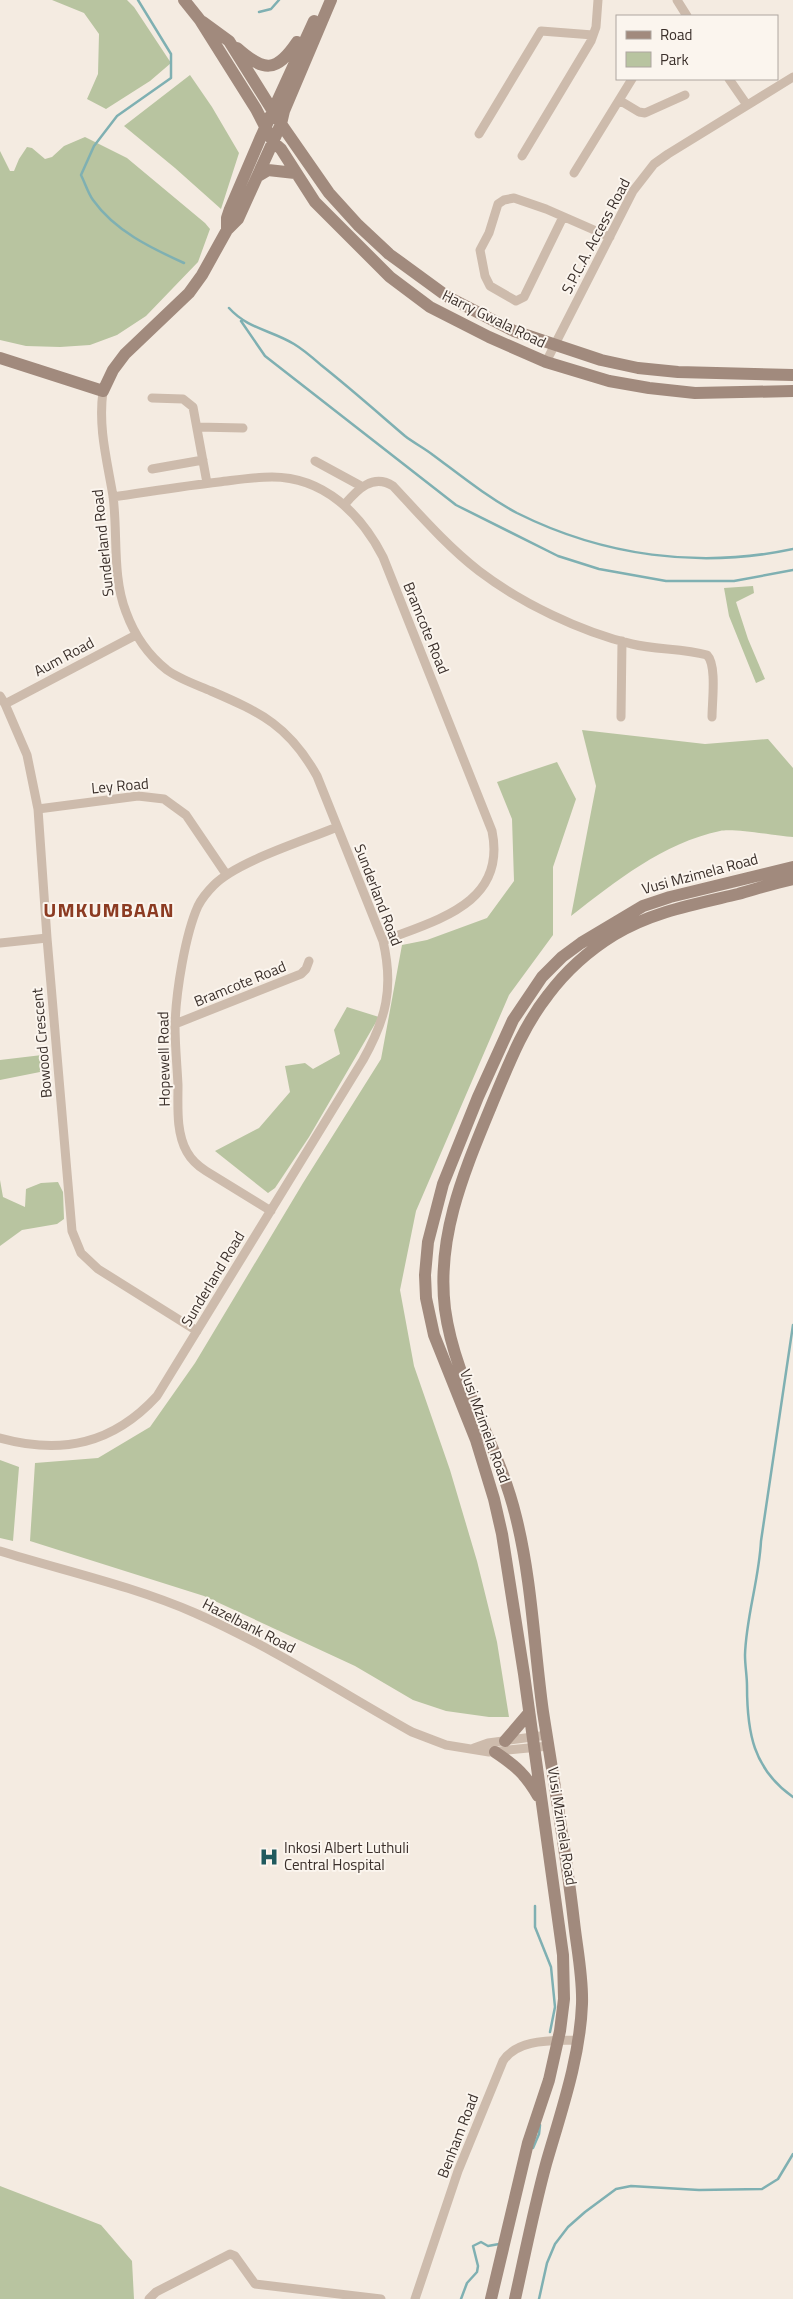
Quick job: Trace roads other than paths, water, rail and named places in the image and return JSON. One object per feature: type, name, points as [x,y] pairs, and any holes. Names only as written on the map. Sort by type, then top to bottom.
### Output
[{"type":"main road","name":"Harry Gwala Road","points":[[184,0],[200,20],[266,127],[273,142],[281,149],[315,202],[390,277],[430,307],[489,337],[546,362],[608,380],[649,388],[695,393],[793,391]]},
{"type":"main road","points":[[229,41],[258,64],[271,67],[284,60],[325,0]]},
{"type":"main road","points":[[0,358],[103,391],[113,370],[125,354],[189,293],[202,275],[227,230],[238,219],[281,124],[284,111],[331,0]]},
{"type":"main road","points":[[227,230],[228,214],[317,13]]},
{"type":"main road","name":"Harry Gwala Road","points":[[200,20],[229,41],[273,112],[329,193],[358,225],[389,254],[422,280],[474,312],[514,331],[601,360],[638,368],[722,375],[793,375]]},
{"type":"main road","points":[[258,176],[268,170],[295,173]]},
{"type":"main road","name":"Vusi Mzimela Road","points":[[491,2299],[528,2143],[549,2080],[558,2041],[564,1999],[563,1955],[556,1892],[502,1534],[494,1499],[476,1440],[440,1351],[426,1298],[425,1274],[428,1242],[443,1184],[478,1097],[512,1020],[542,977],[562,957],[601,929],[643,906],[670,897],[793,867]]},
{"type":"main road","name":"Vusi Mzimela Road","points":[[515,2299],[535,2205],[567,2088],[582,2004],[565,1842],[548,1741],[517,1521],[498,1460],[459,1368],[445,1310],[443,1263],[452,1210],[476,1142],[523,1033],[546,997],[585,955],[618,932],[646,919],[679,908],[793,879]]},
{"type":"main road","points":[[505,1741],[529,1713]]},
{"type":"main road","points":[[495,1752],[528,1778],[541,1800]]},
{"type":"street","points":[[522,156],[593,35],[596,27],[598,0]]},
{"type":"street","points":[[676,0],[686,15]]},
{"type":"street","points":[[479,134],[541,31],[593,35]]},
{"type":"street","name":"S.P.C.A. Access Road","points":[[546,362],[633,191],[654,164],[793,77]]},
{"type":"street","points":[[574,173],[631,80]]},
{"type":"street","points":[[729,80],[747,105]]},
{"type":"street","points":[[619,100],[639,112],[645,113],[658,109],[684,95]]},
{"type":"street","points":[[563,217],[524,297],[516,301],[490,286],[485,276],[480,250],[489,233],[498,204],[504,200],[514,198],[563,217],[610,237]]},
{"type":"street","name":"Sunderland Road","points":[[0,1438],[38,1446],[54,1446],[89,1441],[121,1427],[157,1396],[378,1034],[385,1013],[388,994],[387,959],[383,941],[306,756],[286,733],[267,717],[168,670],[136,635],[125,611],[120,590],[113,496],[100,423],[103,391]]},
{"type":"street","points":[[152,398],[183,400],[188,402],[195,412],[207,484]]},
{"type":"street","points":[[197,427],[243,428]]},
{"type":"street","points":[[152,469],[203,460]]},
{"type":"street","points":[[314,461],[361,486]]},
{"type":"street","name":"Bramcote Road","points":[[113,496],[256,478],[287,478],[320,488],[345,504],[373,538],[383,557],[494,840],[493,864],[483,889],[456,912],[383,941]]},
{"type":"street","points":[[345,504],[361,486],[375,482],[389,483],[455,550],[493,581],[539,608],[604,636],[622,641],[707,655],[710,658],[713,673],[712,717]]},
{"type":"street","name":"Aum Road","points":[[3,700],[136,635]]},
{"type":"street","points":[[621,717],[622,641]]},
{"type":"street","name":"Bowood Crescent","points":[[3,700],[27,755],[38,809],[47,938],[71,1216],[75,1239],[81,1252],[98,1269],[197,1332]]},
{"type":"street","name":"Ley Road","points":[[38,809],[138,796],[164,799],[186,815],[226,874]]},
{"type":"street","name":"Hopewell Road","points":[[271,1211],[195,1164],[187,1152],[179,1122],[175,1024],[177,999],[193,919],[204,896],[226,874],[337,827]]},
{"type":"street","points":[[0,943],[47,938]]},
{"type":"street","name":"Bramcote Road","points":[[175,1024],[301,974],[308,961]]},
{"type":"street","name":"Hazelbank Road","points":[[0,1551],[134,1591],[196,1614],[244,1637],[412,1732],[446,1745],[495,1752],[548,1741]]},
{"type":"street","name":"Hazelbank Road","points":[[474,1748],[488,1743],[505,1741],[533,1743]]},
{"type":"street","name":"Benham Road","points":[[415,2299],[458,2171],[507,2054],[519,2046],[577,2040]]},
{"type":"street","points":[[149,2299],[156,2292],[230,2254],[236,2256],[255,2284],[381,2299]]},
{"type":"waterway","points":[[138,0],[171,54],[171,78],[117,116],[94,146],[81,175],[93,200],[112,221],[134,238],[184,263]]},
{"type":"waterway","points":[[259,12],[271,9],[279,0]]},
{"type":"waterway","points":[[229,308],[244,321],[285,339],[301,349],[405,436],[430,452],[484,493],[517,513],[550,528],[583,540],[617,549],[652,555],[722,558],[758,555],[793,549]]},
{"type":"waterway","points":[[241,321],[265,356],[456,505],[558,556],[599,569],[666,581],[734,581],[793,570]]},
{"type":"waterway","points":[[793,1325],[745,1655],[747,1703],[755,1748],[769,1774],[793,1797]]},
{"type":"waterway","points":[[535,1906],[535,1927],[551,1967],[555,2007],[550,2032]]},
{"type":"waterway","points":[[533,2148],[539,2134],[540,2125]]},
{"type":"waterway","points":[[539,2299],[547,2263],[555,2244],[568,2227],[616,2189],[631,2186],[699,2190],[762,2189],[778,2179],[793,2154]]},
{"type":"waterway","points":[[461,2299],[467,2283],[477,2272],[478,2266],[473,2246],[481,2242],[488,2246],[499,2244]]},
{"type":"place","name":"Inkosi Albert Luthuli Central Hospital","points":[[269,1857]]},
{"type":"district","name":"UMKUMBAAN","points":[[109,910]]}]
